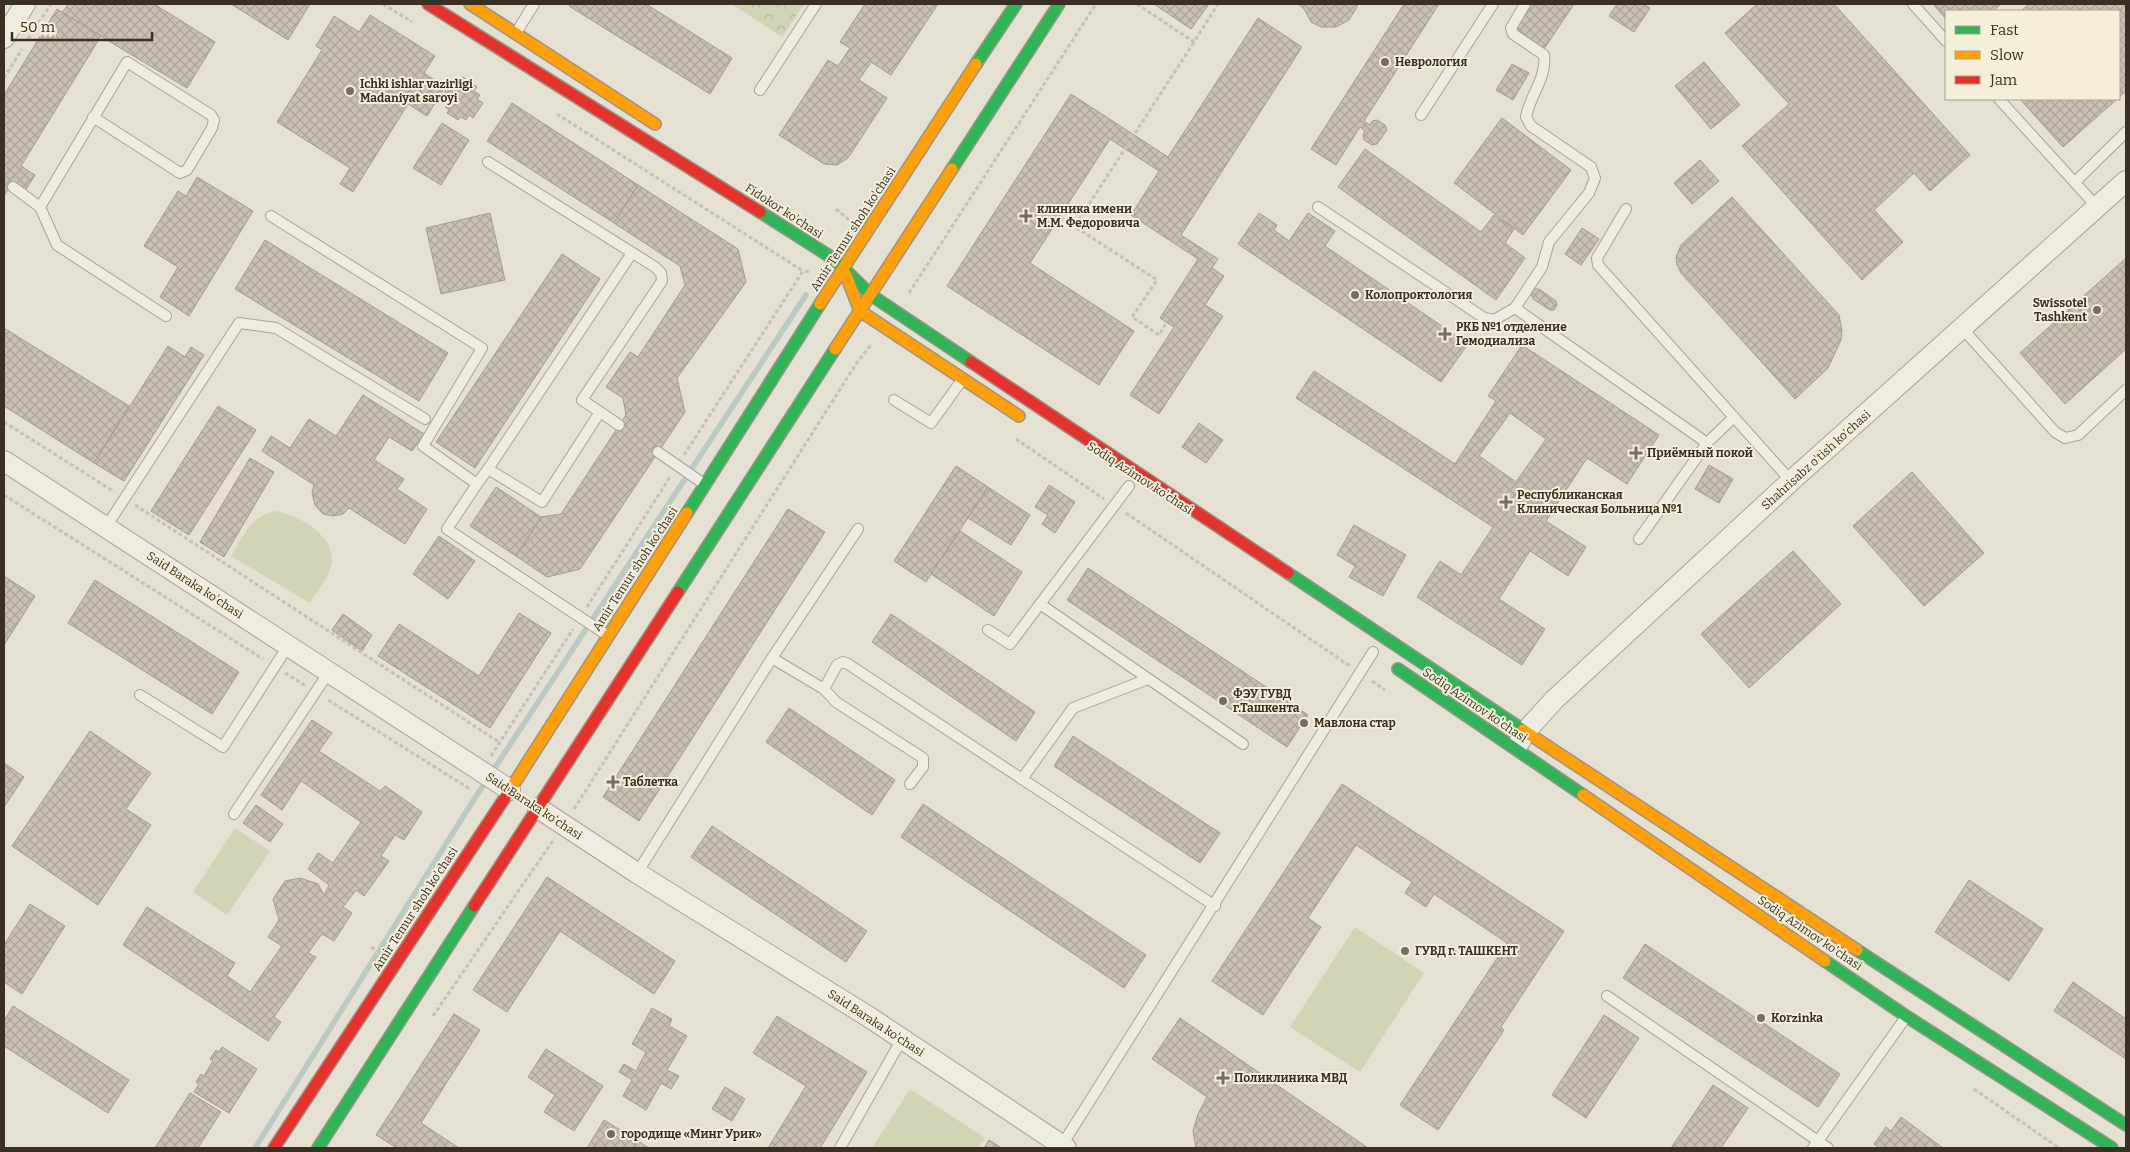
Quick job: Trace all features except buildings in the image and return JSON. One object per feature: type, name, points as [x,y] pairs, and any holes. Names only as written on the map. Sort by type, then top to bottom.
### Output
[{"type":"main road","name":"Fidokor ko'chasi","points":[[428,4],[792,232],[834,260],[871,295]]},
{"type":"main road","points":[[470,4],[666,131]]},
{"type":"main road","name":"Amir Temur shoh ko'chasi","points":[[274,1148],[288,1135],[513,792],[608,636],[705,484],[852,254],[1016,4]]},
{"type":"main road","points":[[318,1148],[534,806],[871,295],[1059,4]]},
{"type":"main road","points":[[842,247],[852,254],[871,295]]},
{"type":"main road","points":[[843,269],[860,311],[962,380],[1029,422]]},
{"type":"main road","name":"Sodiq Azimov ko'chasi","points":[[871,295],[2034,1067],[2126,1125]]},
{"type":"main road","points":[[1377,655],[1383,636]]},
{"type":"main road","name":"Sodiq Azimov ko'chasi","points":[[1377,655],[1906,1016],[2112,1148]]},
{"type":"street","points":[[4,38],[25,4]]},
{"type":"street","name":"Shahrisabz o'tish ko'chasi","points":[[1515,748],[1526,731],[1554,700],[1791,482],[2126,180]]},
{"type":"street","name":"Said Baraka ko'chasi","points":[[4,461],[513,792]]},
{"type":"street","name":"Said Baraka ko'chasi","points":[[534,806],[637,873],[902,1039],[1064,1147]]},
{"type":"lane","points":[[516,34],[534,4]]},
{"type":"lane","points":[[760,90],[816,4]]},
{"type":"lane","points":[[1422,115],[1493,4]]},
{"type":"lane","points":[[1318,207],[1484,318],[1494,320],[1515,308],[1542,267],[1550,242],[1589,193],[1595,178],[1591,167],[1531,126],[1526,117],[1546,65],[1544,55],[1513,34],[1511,28],[1525,4]]},
{"type":"lane","points":[[1913,4],[1945,40]]},
{"type":"lane","points":[[40,207],[93,117],[127,62],[211,115],[214,120],[212,128],[187,170],[180,173],[93,117]]},
{"type":"lane","points":[[2000,100],[2097,207]]},
{"type":"lane","points":[[2075,182],[2126,132]]},
{"type":"lane","points":[[488,162],[655,267],[661,273],[662,282],[582,400],[619,425]]},
{"type":"lane","points":[[13,187],[40,207],[57,245],[166,316]]},
{"type":"lane","points":[[1626,210],[1597,258],[1598,266],[1791,482]]},
{"type":"lane","points":[[271,216],[482,348],[423,446],[477,484]]},
{"type":"lane","points":[[608,636],[447,529],[632,253]]},
{"type":"lane","points":[[1515,308],[1707,443]]},
{"type":"lane","points":[[106,527],[238,323],[276,328],[425,419]]},
{"type":"lane","points":[[1962,328],[2055,432],[2065,438],[2078,434],[2126,390]]},
{"type":"lane","points":[[894,400],[931,423],[962,380]]},
{"type":"lane","points":[[488,469],[542,502],[600,412]]},
{"type":"lane","points":[[1640,539],[1707,443],[1734,417]]},
{"type":"lane","points":[[658,452],[705,484]]},
{"type":"lane","points":[[988,630],[1010,644],[1129,486]]},
{"type":"lane","points":[[637,873],[772,658],[858,529]]},
{"type":"lane","points":[[1040,604],[1242,744]]},
{"type":"lane","points":[[140,695],[223,747],[288,646]]},
{"type":"lane","points":[[1064,1147],[1215,906],[1377,655]]},
{"type":"lane","points":[[772,658],[824,690],[836,702],[923,758],[923,767],[910,784]]},
{"type":"lane","points":[[824,690],[837,666],[842,662],[848,664],[1215,906]]},
{"type":"lane","points":[[234,814],[329,672]]},
{"type":"lane","points":[[1022,779],[1073,708],[1148,678]]},
{"type":"lane","points":[[1607,996],[1816,1145],[1828,1148]]},
{"type":"lane","points":[[1816,1145],[1906,1016]]},
{"type":"lane","points":[[840,1148],[902,1039]]},
{"type":"path","points":[[383,4],[417,25]]},
{"type":"path","points":[[906,300],[1096,4]]},
{"type":"path","points":[[1137,4],[1194,42]]},
{"type":"path","points":[[1074,226],[1218,4]]},
{"type":"path","points":[[551,110],[803,271],[813,272]]},
{"type":"path","points":[[836,209],[852,223]]},
{"type":"path","points":[[1060,217],[1156,280],[1132,317],[1159,335],[1167,322]]},
{"type":"path","points":[[481,771],[680,467],[803,271]]},
{"type":"path","points":[[916,271],[922,274]]},
{"type":"path","points":[[430,1020],[564,825],[858,361],[872,343]]},
{"type":"path","points":[[4,422],[500,742]]},
{"type":"path","points":[[4,495],[470,789]]},
{"type":"green space","points":[[732,4],[804,4],[782,37]]},
{"type":"green space","points":[[274,511],[293,516],[312,527],[321,534],[331,552],[332,562],[329,573],[310,603],[231,556],[248,528],[259,518]]},
{"type":"green space","points":[[235,828],[270,851],[227,915],[193,892]]},
{"type":"green space","points":[[1355,927],[1424,973],[1360,1072],[1290,1027]]},
{"type":"green space","points":[[910,1089],[985,1138],[978,1148],[872,1148]]},
{"type":"waterway","points":[[255,1148],[473,801],[806,295]]},
{"type":"traffic: fast","points":[[976,64],[1016,4]]},
{"type":"traffic: fast","points":[[952,169],[1059,4]]},
{"type":"traffic: fast","points":[[760,212],[834,259],[871,295],[971,362]]},
{"type":"traffic: fast","points":[[687,513],[820,304]]},
{"type":"traffic: fast","points":[[678,592],[835,349]]},
{"type":"traffic: fast","points":[[1288,573],[1523,730]]},
{"type":"traffic: fast","points":[[1398,669],[1583,795]]},
{"type":"traffic: fast","points":[[318,1148],[474,906]]},
{"type":"traffic: fast","points":[[1857,950],[2126,1125]]},
{"type":"traffic: fast","points":[[1825,961],[1906,1016],[2112,1148]]},
{"type":"traffic: slow","points":[[470,4],[655,124]]},
{"type":"traffic: slow","points":[[820,304],[976,64]]},
{"type":"traffic: slow","points":[[835,349],[952,169]]},
{"type":"traffic: slow","points":[[846,275],[860,311],[1019,416]]},
{"type":"traffic: slow","points":[[508,793],[687,513]]},
{"type":"traffic: slow","points":[[1523,730],[1857,950]]},
{"type":"traffic: slow","points":[[1583,795],[1825,961]]},
{"type":"traffic: jam","points":[[428,4],[760,212]]},
{"type":"traffic: jam","points":[[971,362],[1288,573]]},
{"type":"traffic: jam","points":[[474,906],[678,592]]},
{"type":"traffic: jam","points":[[274,1148],[508,793]]},
{"type":"place","name":"Неврология","points":[[1385,62]]},
{"type":"place","name":"Ichki ishlar vazirligi Madaniyat saroyi","points":[[350,91]]},
{"type":"place","name":"клиника имени М.М. Федоровича","points":[[1026,216]]},
{"type":"place","name":"Колопроктология","points":[[1355,295]]},
{"type":"place","name":"Swissotel Tashkent","points":[[2097,310]]},
{"type":"place","name":"РКБ №1 отделение Гемодиализа","points":[[1445,334]]},
{"type":"place","name":"Приёмный покой","points":[[1636,453]]},
{"type":"place","name":"Республиканская Клиническая Больница №1","points":[[1506,502]]},
{"type":"place","name":"ФЭУ ГУВД г.Ташкента","points":[[1223,701]]},
{"type":"place","name":"Мавлона стар","points":[[1304,723]]},
{"type":"place","name":"Таблетка","points":[[613,782]]},
{"type":"place","name":"ГУВД г. ТАШКЕНТ","points":[[1405,951]]},
{"type":"place","name":"Korzinka","points":[[1761,1018]]},
{"type":"place","name":"Поликлиника МВД","points":[[1223,1078]]},
{"type":"place","name":"городище «Минг Урик»","points":[[611,1134]]}]
